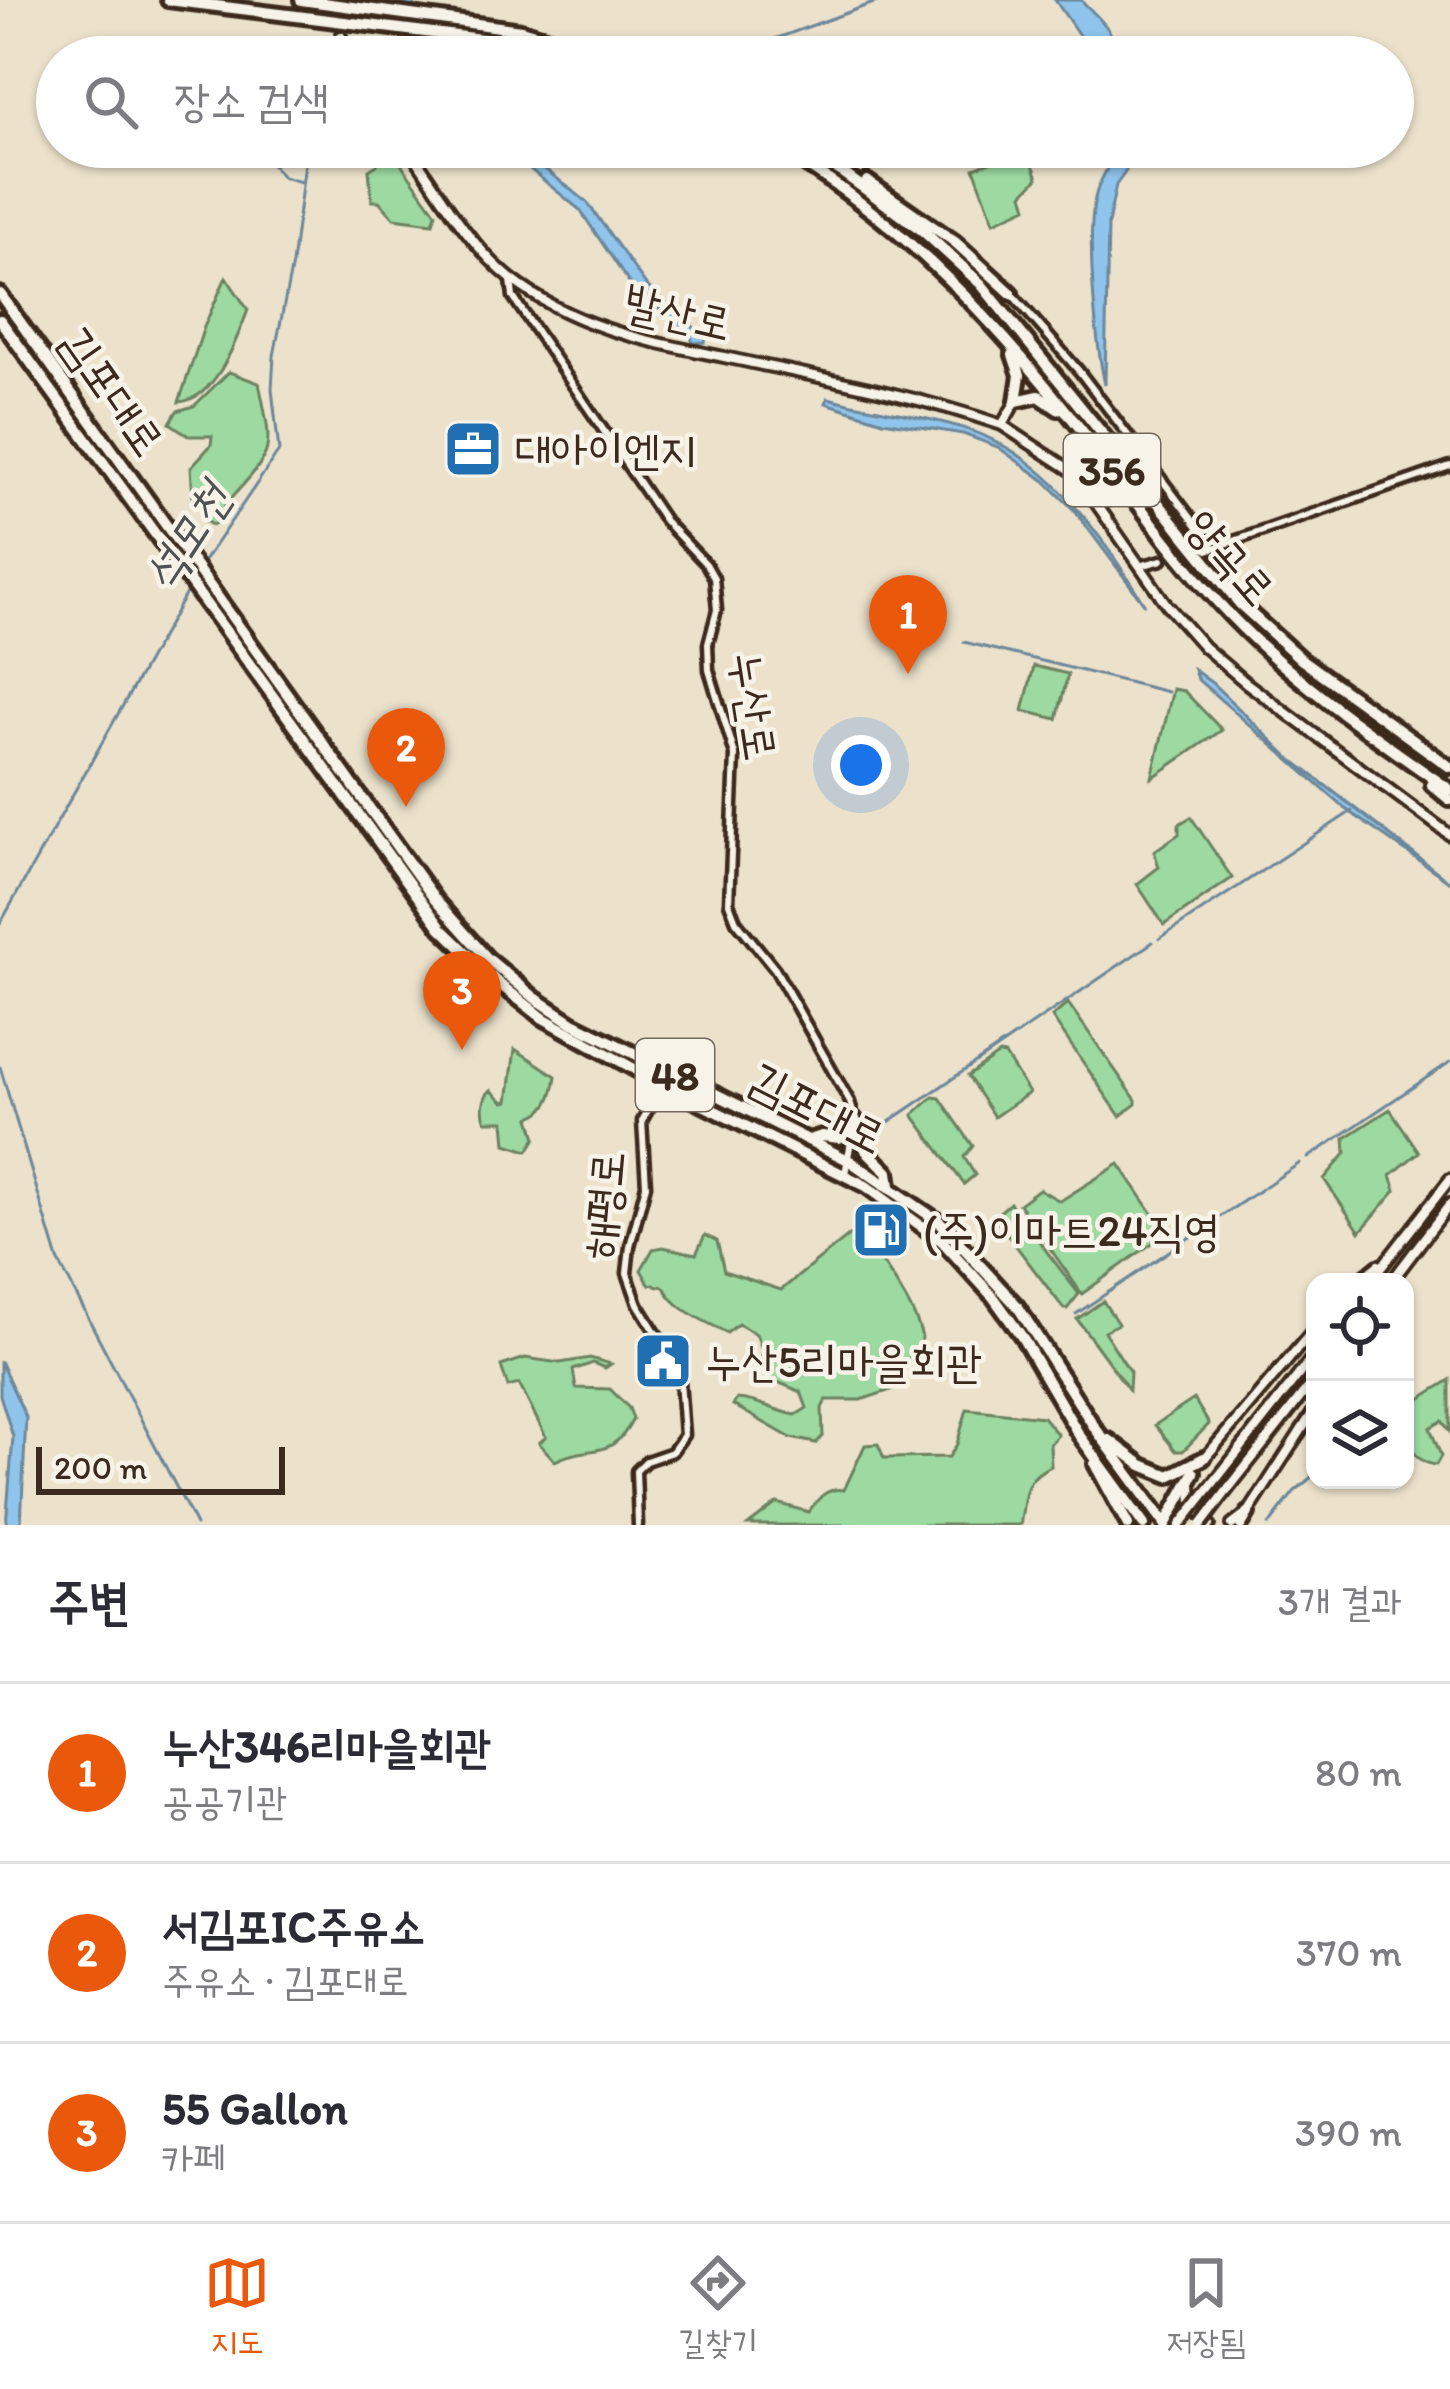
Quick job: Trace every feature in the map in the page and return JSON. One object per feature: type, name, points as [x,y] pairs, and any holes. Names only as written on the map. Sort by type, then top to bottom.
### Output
[{"type":"main road","points":[[168,0],[457,36]]},
{"type":"main road","points":[[301,0],[545,36]]},
{"type":"main road","name":"양곡로","points":[[808,168],[876,214],[967,295],[1231,616],[1354,723],[1450,790]]},
{"type":"main road","name":"양곡로","points":[[839,168],[923,231],[981,284],[1240,604],[1302,660],[1450,765]]},
{"type":"main road","points":[[843,168],[917,213],[1011,293]]},
{"type":"main road","name":"김포대로","points":[[0,294],[177,552],[207,604],[430,916],[481,969],[543,1018],[662,1085],[894,1203],[962,1261],[1022,1336],[1079,1435],[1144,1525]]},
{"type":"main road","name":"김포대로","points":[[0,320],[177,552],[212,590],[436,901],[487,958],[573,1023],[850,1161],[958,1237],[1018,1306],[1095,1428],[1165,1524]]},
{"type":"main road","points":[[999,331],[1020,374],[1016,401],[1032,396],[1046,399],[1088,439]]},
{"type":"main road","points":[[31,362],[43,353]]},
{"type":"main road","points":[[1354,723],[1450,800]]},
{"type":"main road","points":[[334,784],[342,782],[360,795]]},
{"type":"main road","points":[[708,1108],[715,1094]]},
{"type":"main road","points":[[809,1140],[839,1138],[855,1119]]},
{"type":"main road","points":[[855,1119],[866,1150],[888,1172],[890,1186]]},
{"type":"main road","points":[[1095,1428],[1157,1473],[1179,1474],[1204,1458]]},
{"type":"main road","points":[[1079,1435],[1128,1525]]},
{"type":"main road","points":[[1165,1524],[1194,1473]]},
{"type":"street","name":"발산로","points":[[423,168],[488,256],[510,278],[567,314],[616,334],[943,405],[1002,424],[1075,473],[1180,622],[1219,661],[1450,835]]},
{"type":"street","name":"누산로","points":[[510,278],[513,297],[665,521],[714,578],[717,610],[708,644],[709,670],[735,755],[730,909],[781,980],[855,1119]]},
{"type":"street","points":[[1011,293],[1079,370],[1211,549],[1450,466]]},
{"type":"street","points":[[1002,424],[1016,401]]},
{"type":"street","points":[[1140,566],[1162,560]]},
{"type":"street","name":"해평로","points":[[638,1525],[635,1471],[646,1461],[672,1452],[684,1435],[680,1381],[631,1287],[627,1264],[646,1185],[642,1121],[669,1072]]},
{"type":"street","points":[[844,1174],[855,1119]]},
{"type":"street","points":[[1377,1273],[1450,1179]]},
{"type":"street","points":[[1399,1273],[1450,1204]]},
{"type":"street","points":[[1368,1273],[1393,1252]]},
{"type":"street","points":[[1210,1525],[1192,1503],[1194,1473],[1306,1339]]},
{"type":"street","points":[[1180,1525],[1306,1365]]},
{"type":"street","points":[[1201,1525],[1313,1381]]},
{"type":"street","points":[[1241,1522],[1306,1423]]},
{"type":"green space","points":[[404,168],[436,213],[433,223],[394,218],[379,201],[372,201],[369,170]]},
{"type":"green space","points":[[974,168],[1034,168],[1038,178],[1023,194],[1027,207],[994,222]]},
{"type":"green space","points":[[226,277],[248,310],[214,380],[204,391],[179,402],[204,327]]},
{"type":"green space","points":[[229,372],[259,383],[268,439],[262,461],[225,505],[226,520],[212,525],[205,521],[203,505],[193,499],[191,467],[211,445],[212,436],[189,436],[170,423],[177,411],[194,406]]},
{"type":"green space","points":[[1034,666],[1068,674],[1057,719],[1023,711]]},
{"type":"green space","points":[[1173,689],[1184,691],[1222,730],[1152,778]]},
{"type":"green space","points":[[1191,817],[1232,878],[1164,925],[1137,884],[1159,867],[1154,851],[1179,834],[1179,824]]},
{"type":"green space","points":[[1068,1003],[1136,1100],[1120,1116],[1052,1017]]},
{"type":"green space","points":[[515,1049],[556,1076],[549,1101],[530,1117],[536,1138],[528,1151],[506,1144],[504,1121],[486,1121],[484,1113],[491,1090],[508,1101]]},
{"type":"green space","points":[[999,1054],[1005,1055],[1029,1093],[994,1117],[968,1076]]},
{"type":"green space","points":[[933,1097],[940,1098],[973,1146],[964,1157],[975,1175],[964,1184],[913,1115]]},
{"type":"green space","points":[[1390,1109],[1419,1152],[1391,1175],[1396,1190],[1360,1232],[1324,1179],[1346,1153],[1345,1138]]},
{"type":"green space","points":[[1119,1164],[1166,1233],[1082,1294],[1019,1204],[1039,1189],[1060,1201]]},
{"type":"green space","points":[[1010,1203],[1079,1294],[1067,1309],[994,1217]]},
{"type":"green space","points":[[856,1230],[895,1281],[922,1338],[891,1390],[861,1400],[826,1400],[823,1436],[816,1443],[791,1438],[733,1405],[737,1399],[745,1400],[796,1415],[807,1408],[801,1392],[757,1367],[763,1351],[756,1334],[738,1324],[727,1333],[700,1319],[683,1309],[664,1287],[649,1284],[641,1270],[653,1249],[696,1254],[705,1235],[717,1241],[724,1271],[781,1290]]},
{"type":"green space","points":[[1103,1301],[1118,1324],[1104,1331],[1130,1372],[1129,1390],[1077,1319]]},
{"type":"green space","points":[[525,1358],[560,1363],[590,1358],[611,1364],[605,1368],[593,1363],[573,1370],[576,1388],[610,1389],[633,1419],[625,1433],[608,1447],[555,1461],[539,1443],[546,1437],[519,1384],[508,1387],[501,1366]]},
{"type":"green space","points":[[1450,1380],[1450,1432],[1442,1421],[1430,1428],[1441,1456],[1436,1465],[1414,1451],[1414,1407]]},
{"type":"green space","points":[[1194,1399],[1209,1424],[1183,1451],[1176,1451],[1155,1425]]},
{"type":"green space","points":[[967,1409],[1043,1417],[1058,1435],[1050,1444],[1051,1466],[1034,1477],[1026,1490],[1020,1525],[748,1525],[777,1503],[808,1512],[827,1492],[844,1490],[865,1445],[878,1444],[884,1458],[949,1457]]},
{"type":"water","points":[[390,0],[412,0],[428,36],[409,36]]},
{"type":"water","points":[[1055,0],[1081,0],[1112,36],[1080,36]]},
{"type":"water","points":[[529,168],[544,168],[587,202],[645,284],[705,342],[693,343],[690,335],[629,283],[580,210]]},
{"type":"water","points":[[1107,168],[1126,168],[1116,185],[1108,224],[1105,385],[1092,264],[1092,216]]},
{"type":"water","points":[[828,398],[963,428],[1021,457],[1090,525],[1145,605],[1075,511],[1045,481],[998,447],[963,434],[883,421],[826,403]]},
{"type":"water","points":[[1194,670],[1290,758],[1450,882],[1348,811],[1197,679]]},
{"type":"water","points":[[0,1361],[26,1417],[21,1525],[6,1525],[13,1437],[0,1395]]},
{"type":"waterway","points":[[783,36],[882,0]]},
{"type":"waterway","points":[[275,168],[283,177],[301,182]]},
{"type":"waterway","name":"석모천","points":[[200,567],[279,451],[272,389],[274,356],[304,168]]},
{"type":"waterway","name":"석모천","points":[[0,924],[190,586]]},
{"type":"waterway","points":[[964,642],[1168,692]]},
{"type":"waterway","points":[[1159,939],[1352,811]]},
{"type":"waterway","points":[[886,1124],[1153,942]]},
{"type":"waterway","points":[[1308,1158],[1450,1062]]},
{"type":"waterway","name":"석모천","points":[[0,1067],[58,1260],[196,1525]]},
{"type":"waterway","points":[[1076,1314],[1300,1163]]},
{"type":"waterway","points":[[1269,1525],[1306,1482]]},
{"type":"tunnel","points":[[1162,560],[1199,552]]},
{"type":"place","name":"대아이엔지","points":[[473,449]]},
{"type":"place","name":"누산346리마을회관","points":[[908,674]]},
{"type":"place","name":"서김포IC주유소","points":[[406,807]]},
{"type":"place","name":"55 Gallon","points":[[462,1050]]},
{"type":"place","name":"(주)이마트24직영","points":[[881,1230]]},
{"type":"place","name":"누산5리마을회관","points":[[663,1361]]}]
